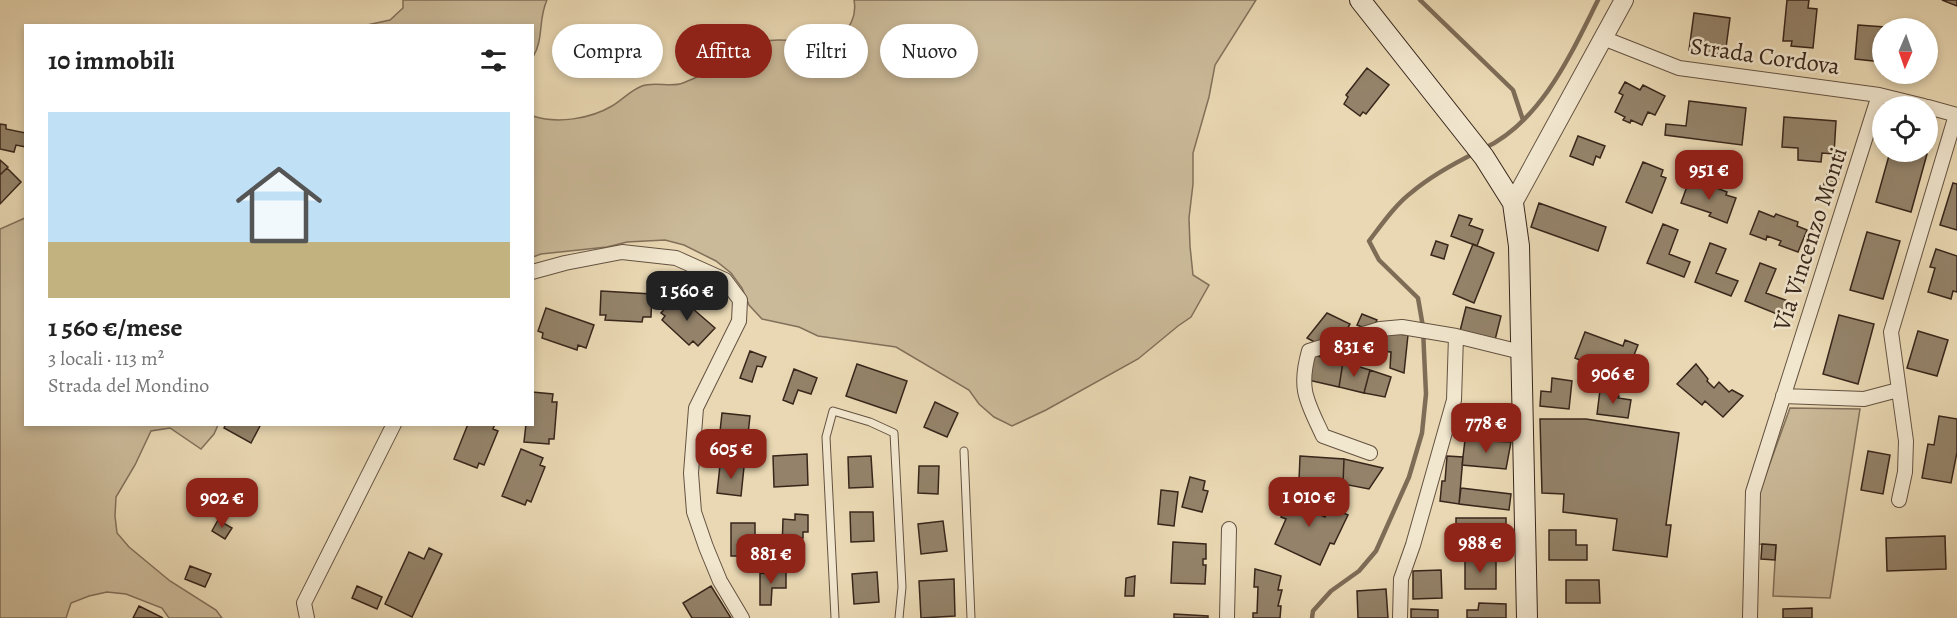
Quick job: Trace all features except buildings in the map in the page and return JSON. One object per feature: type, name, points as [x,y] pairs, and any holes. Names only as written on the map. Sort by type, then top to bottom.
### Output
[{"type":"main road","points":[[1360,0],[1478,150],[1513,203],[1519,246],[1527,618]]},
{"type":"street","points":[[1513,203],[1624,0]]},
{"type":"street","name":"Strada Cordova","points":[[1603,38],[1679,68],[1883,96]]},
{"type":"street","name":"Via Vincenzo Monti","points":[[1749,618],[1753,492],[1879,95]]},
{"type":"street","name":"Strada Cordova","points":[[1938,110],[1957,115]]},
{"type":"street","points":[[1899,500],[1905,472],[1906,441],[1891,332],[1957,115]]},
{"type":"street","points":[[534,271],[565,262],[622,252],[676,258],[725,280],[740,300],[739,321],[696,408],[691,473],[694,513],[720,581],[742,618]]},
{"type":"street","points":[[1370,453],[1323,436],[1303,388],[1308,351],[1380,329],[1402,327],[1456,336],[1521,352]]},
{"type":"street","points":[[1400,618],[1401,579],[1413,545],[1454,400],[1456,336]]},
{"type":"street","points":[[1783,396],[1864,399],[1899,390]]},
{"type":"street","points":[[296,618],[393,426]]},
{"type":"street","points":[[1227,618],[1229,529]]},
{"type":"street","points":[[304,603],[307,618]]},
{"type":"lane","points":[[834,618],[826,437],[833,411],[870,422],[894,433],[902,587],[899,618]]},
{"type":"lane","points":[[964,451],[971,618]]},
{"type":"shaded area","points":[[403,0],[547,0],[539,43],[534,55],[534,24],[372,24],[390,20],[403,8]]},
{"type":"shaded area","points":[[854,0],[1256,0],[1215,65],[1209,97],[1193,153],[1193,184],[1189,218],[1193,275],[1209,285],[1191,317],[1138,359],[1046,410],[1012,426],[994,417],[979,404],[969,390],[896,347],[818,336],[799,327],[762,319],[749,305],[742,288],[731,273],[716,261],[684,245],[665,240],[627,242],[607,247],[534,257],[534,116],[552,120],[584,117],[612,106],[642,86],[652,84],[673,85],[694,78],[772,78],[772,41],[784,40],[784,78],[868,78],[868,24],[850,24]]},
{"type":"shaded area","points":[[24,218],[24,426],[218,426],[201,449],[170,428],[151,431],[116,497],[115,516],[117,533],[129,547],[170,581],[216,610],[222,618],[169,618],[162,608],[126,594],[107,592],[71,603],[66,618],[0,618],[0,229]]},
{"type":"shaded area","points":[[1790,408],[1860,409],[1830,598],[1773,596],[1776,545],[1758,544],[1760,491]]},
{"type":"waterway","points":[[1420,0],[1513,90],[1523,120]]},
{"type":"waterway","points":[[1483,149],[1522,122],[1538,104],[1565,64],[1598,0]]},
{"type":"waterway","points":[[1312,618],[1313,611],[1331,591],[1359,571],[1376,551],[1409,477],[1422,433],[1426,394],[1423,327],[1418,298],[1379,260],[1369,241],[1389,215],[1419,186],[1475,153]]}]
